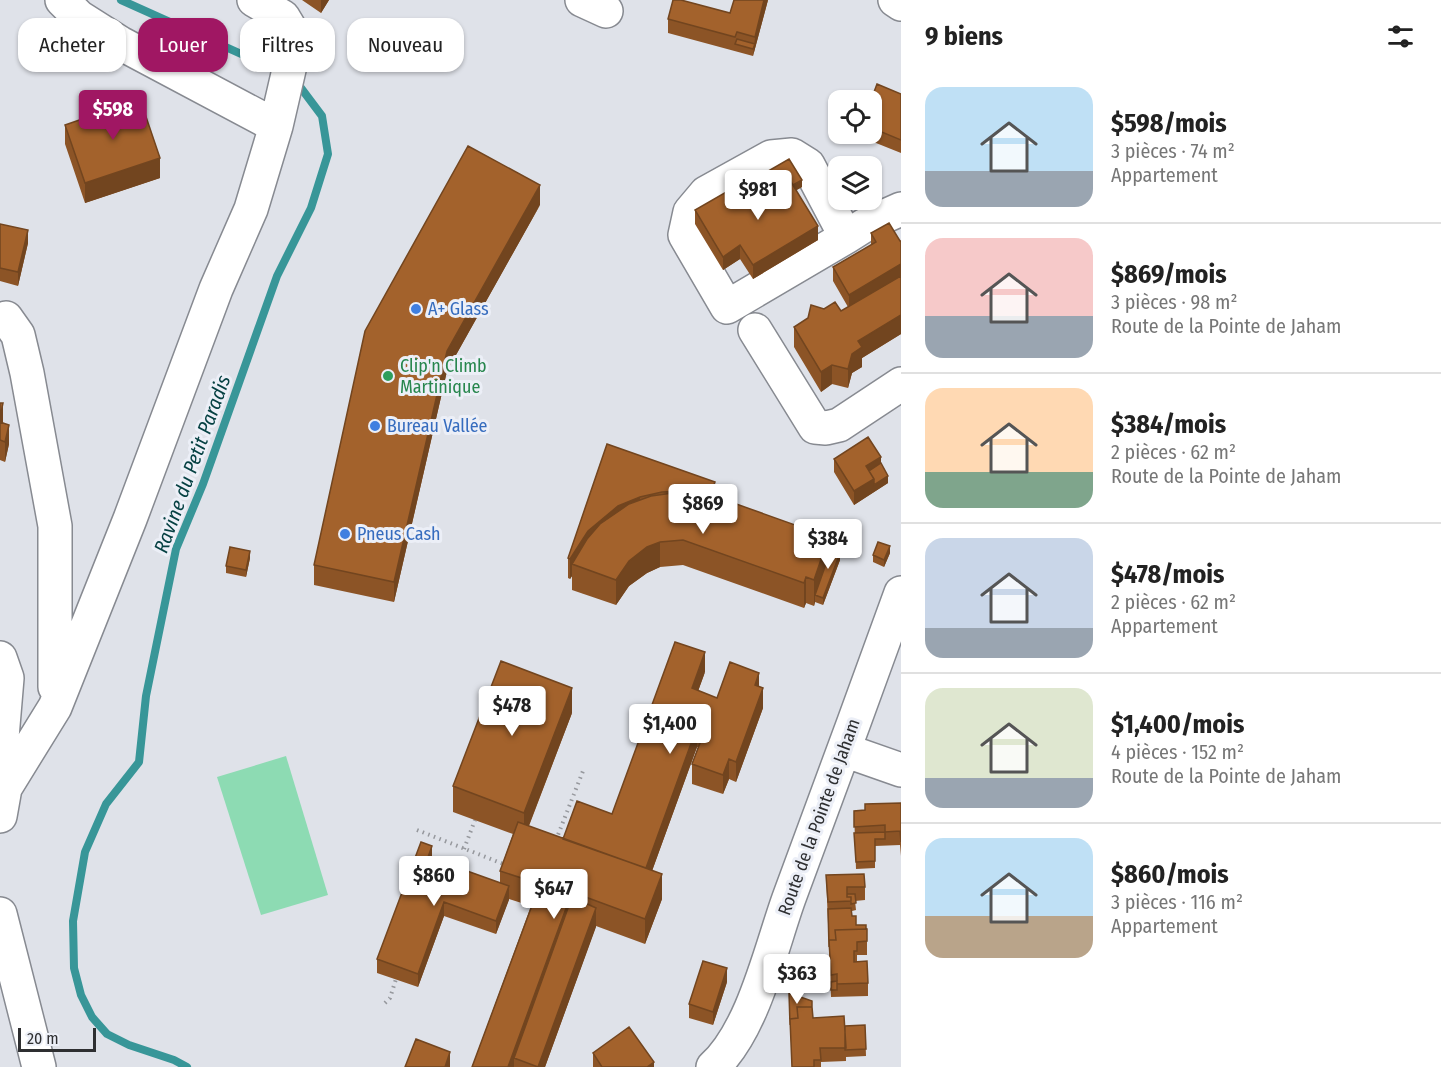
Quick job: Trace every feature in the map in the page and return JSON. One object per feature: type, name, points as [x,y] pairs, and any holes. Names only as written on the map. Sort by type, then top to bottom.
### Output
[{"type":"street","points":[[62,0],[79,16],[120,44],[276,126]]},
{"type":"street","points":[[2,802],[55,706],[130,519],[216,289],[251,208],[276,126],[294,48],[292,32],[283,17],[254,0]]},
{"type":"street","points":[[895,0],[901,4]]},
{"type":"street","points":[[846,237],[807,165],[792,155],[771,157],[706,193],[690,213],[685,235],[727,307],[846,237],[865,225],[901,209]]},
{"type":"street","points":[[6,318],[18,335],[55,526],[55,706]]},
{"type":"street","points":[[755,330],[815,427],[826,428],[839,425],[901,384]]},
{"type":"street","name":"Route de la Pointe de Jaham","points":[[713,1067],[742,1029],[751,1008],[901,593]]},
{"type":"street","points":[[0,658],[7,678],[1,750],[2,802]]},
{"type":"street","points":[[844,750],[901,770]]},
{"type":"street","points":[[0,914],[39,1067]]},
{"type":"street","points":[[21,1067],[25,1016]]},
{"type":"path","points":[[553,845],[583,771]]},
{"type":"path","points":[[464,849],[475,820]]},
{"type":"path","points":[[417,830],[511,867]]},
{"type":"path","points":[[500,874],[509,855]]},
{"type":"path","points":[[385,1003],[390,998],[396,979]]},
{"type":"green space","points":[[286,756],[328,895],[261,915],[217,777]]},
{"type":"building","points":[[673,0],[730,13],[734,0],[764,0],[755,37],[737,32],[735,37],[668,19]]},
{"type":"building","points":[[737,39],[755,44],[753,49],[735,44]]},
{"type":"building","points":[[877,84],[901,94],[901,140],[882,132],[882,90],[875,90]]},
{"type":"building","points":[[140,99],[160,158],[85,183],[65,125]]},
{"type":"building","points":[[468,146],[540,185],[447,351],[394,582],[314,565],[365,331]]},
{"type":"building","points":[[789,159],[802,180],[793,185],[788,177],[771,187],[763,174]]},
{"type":"building","points":[[788,177],[818,226],[753,265],[740,245],[723,257],[695,210],[728,191],[738,207]]},
{"type":"building","points":[[889,223],[901,241],[901,264],[849,295],[833,267],[876,242],[871,233]]},
{"type":"building","points":[[0,224],[28,230],[18,272],[0,268]]},
{"type":"building","points":[[901,276],[901,315],[858,341],[862,347],[852,354],[848,369],[832,365],[821,372],[794,327],[808,318],[811,305],[824,309],[835,302],[841,311]]},
{"type":"building","points":[[0,422],[9,425],[5,442],[0,440]]},
{"type":"building","points":[[868,437],[881,457],[866,466],[874,479],[854,491],[834,459]]},
{"type":"building","points":[[607,444],[715,482],[711,494],[686,491],[662,492],[640,497],[618,506],[588,531],[570,559],[568,558]]},
{"type":"building","points":[[881,463],[888,476],[874,485],[874,479],[869,471]]},
{"type":"building","points":[[680,492],[714,496],[823,535],[823,538],[828,539],[814,580],[806,577],[804,583],[683,540],[660,542],[647,547],[629,561],[616,580],[572,564],[587,539],[600,524],[629,504],[651,496]]},
{"type":"building","points":[[878,542],[890,546],[884,560],[873,555]]},
{"type":"building","points":[[832,544],[839,548],[840,553],[823,598],[815,595],[828,558],[828,547]]},
{"type":"building","points":[[230,547],[250,551],[246,570],[226,566]]},
{"type":"building","points":[[675,642],[705,652],[692,688],[717,698],[730,662],[759,673],[755,685],[763,688],[736,762],[729,759],[723,775],[692,764],[705,730],[697,727],[646,868],[563,839],[577,801],[612,814]]},
{"type":"building","points":[[501,661],[572,688],[524,813],[453,786]]},
{"type":"building","points":[[901,803],[901,842],[900,831],[885,832],[885,825],[854,827],[854,811],[865,810],[865,804]]},
{"type":"building","points":[[518,822],[662,874],[645,919],[572,892],[508,1067],[472,1067],[540,884],[500,871]]},
{"type":"building","points":[[885,832],[885,839],[875,839],[875,861],[856,862],[854,833]]},
{"type":"building","points":[[421,842],[432,846],[428,857],[509,886],[496,921],[444,902],[418,974],[377,959]]},
{"type":"building","points":[[864,874],[865,887],[847,887],[847,897],[851,897],[851,901],[828,902],[826,875]]},
{"type":"building","points":[[847,894],[855,894],[856,903],[851,904],[851,897],[847,897]]},
{"type":"building","points":[[572,897],[596,908],[538,1067],[514,1058]]},
{"type":"building","points":[[851,908],[852,916],[856,916],[856,925],[866,925],[866,929],[835,930],[836,940],[829,940],[829,947],[828,909]]},
{"type":"building","points":[[867,929],[867,941],[857,942],[854,962],[867,961],[868,983],[837,984],[837,974],[831,975],[829,940],[836,940],[835,930]]},
{"type":"building","points":[[703,961],[727,968],[713,1012],[689,1004]]},
{"type":"building","points":[[837,981],[837,990],[831,990],[831,982]]},
{"type":"building","points":[[789,993],[812,1001],[812,1007],[797,1007],[798,1018],[790,1019],[790,1025]]},
{"type":"building","points":[[797,1007],[812,1007],[813,1018],[844,1016],[846,1048],[820,1048],[821,1060],[814,1060],[814,1067],[792,1067],[790,1019],[798,1018]]},
{"type":"building","points":[[865,1025],[866,1049],[845,1050],[845,1026]]},
{"type":"building","points":[[629,1027],[654,1062],[647,1067],[602,1067],[593,1053]]},
{"type":"building","points":[[416,1039],[450,1052],[445,1067],[405,1067]]},
{"type":"waterway","name":"Ravine du Petit Paradis","points":[[121,0],[240,53]]},
{"type":"waterway","name":"Ravine du Petit Paradis","points":[[187,1067],[107,1034],[92,1017],[81,995],[74,968],[73,921],[85,852],[106,804],[139,762],[146,696],[176,549],[203,484],[277,276],[311,208],[328,154],[322,116],[295,80]]},
{"type":"place","name":"A+ Glass","points":[[416,309]]},
{"type":"place","name":"Clip'n Climb Martinique","points":[[388,376]]},
{"type":"place","name":"Bureau Vallée","points":[[375,426]]},
{"type":"place","name":"Pneus Cash","points":[[345,534]]}]
